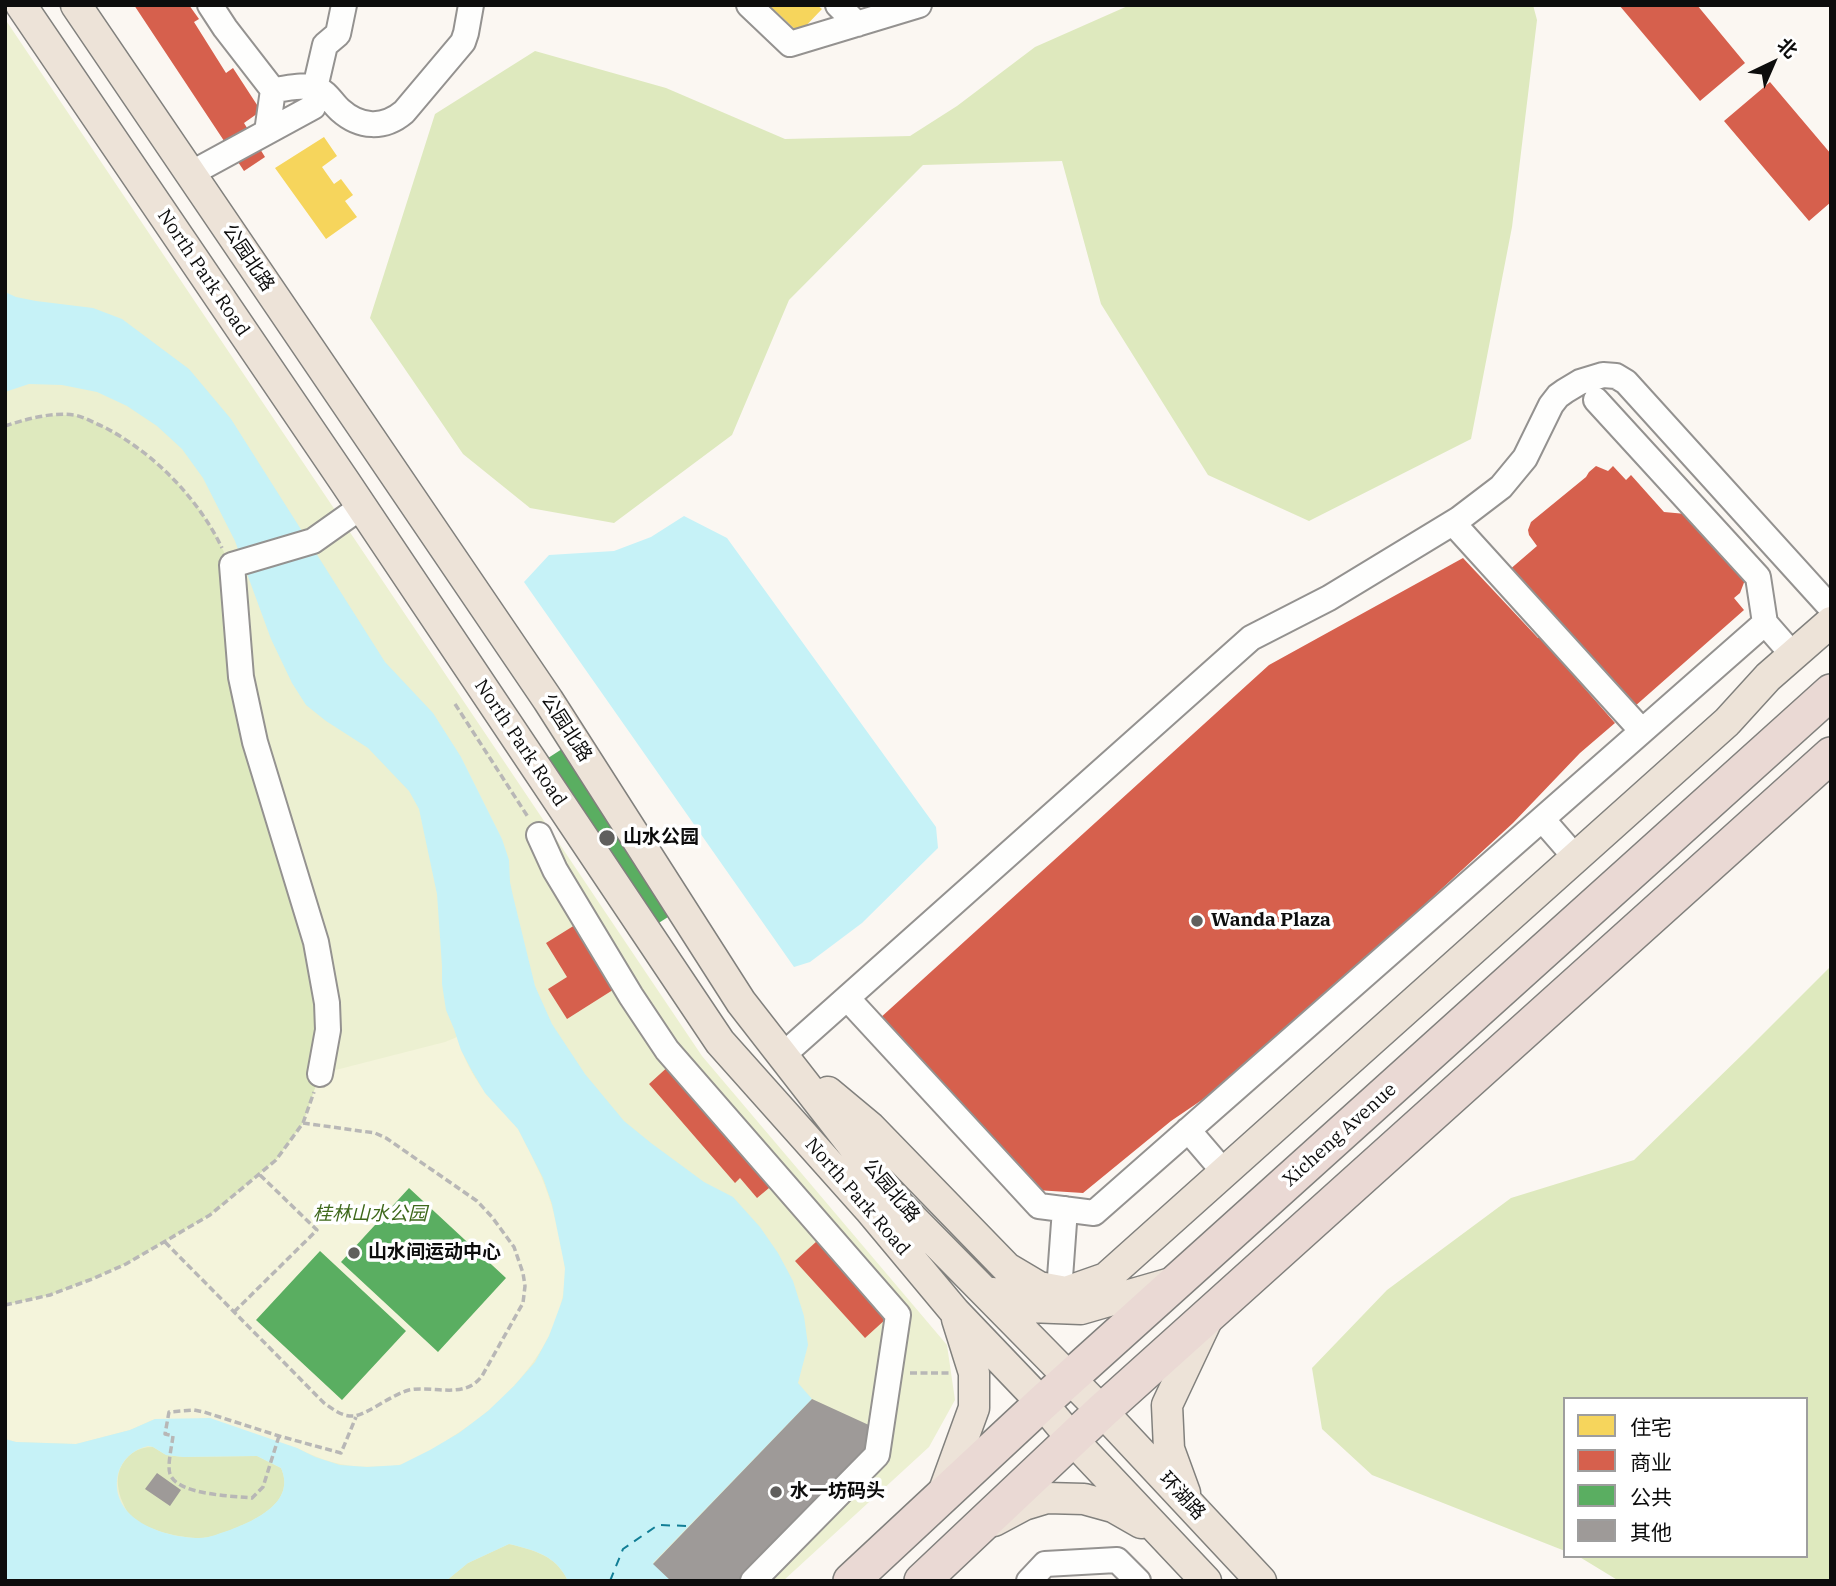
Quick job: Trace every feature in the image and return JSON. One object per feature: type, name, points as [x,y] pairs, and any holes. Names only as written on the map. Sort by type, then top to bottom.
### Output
[{"type":"highway","name":"Xicheng Avenue","points":[[851,1581],[1042,1403],[1831,692]]},
{"type":"highway","points":[[922,1581],[1102,1411],[1831,755]]},
{"type":"main road","name":"North Park Road","points":[[21,5],[720,1042],[869,1209],[955,1312],[1042,1403],[1072,1439]]},
{"type":"main road","name":"公园北路","points":[[76,5],[548,700],[741,1002],[899,1205],[1102,1411]]},
{"type":"main road","points":[[783,1055],[870,1127],[1007,1268],[1039,1287],[1066,1292],[1106,1278],[1727,722],[1768,677],[1831,622]]},
{"type":"main road","points":[[981,1289],[1028,1307],[1081,1309],[1178,1281]]},
{"type":"main road","points":[[943,1496],[974,1408],[974,1373],[955,1312]]},
{"type":"main road","points":[[1188,1503],[1169,1449],[1167,1405],[1209,1315]]},
{"type":"main road","name":"环湖路","points":[[1102,1411],[1261,1581]]},
{"type":"main road","points":[[1072,1439],[1206,1581]]},
{"type":"main road","points":[[973,1533],[1024,1505],[1046,1499],[1084,1499],[1113,1507],[1161,1534]]},
{"type":"street","points":[[210,5],[273,90],[314,98]]},
{"type":"street","points":[[314,98],[324,45],[338,34],[344,5]]},
{"type":"street","points":[[190,174],[267,132],[324,93],[339,109],[358,121],[380,124],[394,120],[459,48],[467,33],[471,5]]},
{"type":"street","points":[[749,5],[790,44],[919,5]]},
{"type":"street","points":[[838,5],[857,24]]},
{"type":"street","points":[[267,132],[273,90]]},
{"type":"street","points":[[783,1055],[1251,638],[1329,598],[1453,523],[1491,495],[1510,478],[1525,458],[1548,410],[1560,394],[1591,377],[1616,376],[1629,385],[1831,608]]},
{"type":"street","points":[[1596,400],[1758,577],[1765,622],[1793,655]]},
{"type":"street","points":[[320,1074],[328,1030],[327,1003],[316,942],[256,742],[241,677],[232,565],[313,541],[361,507]]},
{"type":"street","points":[[1453,523],[1642,731]]},
{"type":"street","points":[[847,998],[1040,1206],[1094,1213],[1765,622]]},
{"type":"street","points":[[1542,819],[1576,858]]},
{"type":"street","points":[[539,835],[555,870],[667,1050],[898,1315],[877,1455],[753,1581]]},
{"type":"street","points":[[1188,1130],[1224,1172]]},
{"type":"street","points":[[1059,1291],[1065,1209]]},
{"type":"street","points":[[1029,1581],[1045,1564],[1117,1560],[1138,1581]]},
{"type":"path","points":[[5,426],[30,419],[73,415],[109,430],[133,445],[178,484],[214,532],[232,565]]},
{"type":"path","points":[[455,704],[539,835]]},
{"type":"path","points":[[5,1305],[50,1294],[92,1279],[125,1264],[210,1215],[276,1160],[303,1124],[320,1074]]},
{"type":"path","points":[[165,1242],[324,1403],[342,1414],[357,1416],[407,1391],[460,1390],[480,1379],[523,1303],[523,1273],[514,1247],[477,1201],[396,1144],[375,1133],[303,1124]]},
{"type":"path","points":[[234,1312],[317,1230],[259,1174]]},
{"type":"path","points":[[889,1373],[974,1373]]},
{"type":"path","points":[[279,1436],[263,1487],[252,1498],[199,1493],[174,1481],[169,1472],[173,1436],[165,1434],[169,1412],[204,1412],[341,1453],[357,1416]]},
{"type":"green space","points":[[1130,5],[1533,5],[1537,20],[1512,227],[1471,439],[1309,521],[1208,475],[1101,304],[1062,161],[923,165],[789,300],[732,435],[614,523],[530,508],[463,454],[370,318],[435,114],[535,51],[666,88],[785,139],[910,136],[957,106],[1035,47]]},
{"type":"green space","name":"桂林山水公园","points":[[5,19],[702,1056],[947,1345],[955,1400],[929,1447],[783,1581],[5,1581]]},
{"type":"green space","points":[[57,415],[85,418],[133,445],[156,464],[178,484],[198,508],[227,558],[241,677],[316,942],[320,1074],[303,1123],[276,1160],[210,1215],[126,1264],[92,1279],[50,1295],[5,1305],[5,426]]},
{"type":"green space","points":[[1831,966],[1831,1581],[1619,1581],[1581,1558],[1808,1558],[1808,1397],[1563,1397],[1563,1550],[1372,1475],[1322,1429],[1312,1368],[1387,1290],[1511,1198],[1634,1160]]},
{"type":"green space","name":"山水间运动中心","points":[[457,1037],[477,1080],[518,1129],[532,1157],[551,1202],[565,1269],[563,1294],[546,1342],[515,1385],[496,1404],[476,1421],[436,1447],[413,1460],[393,1466],[359,1467],[338,1464],[297,1448],[155,1419],[130,1430],[76,1444],[16,1442],[5,1439],[5,1305],[50,1295],[92,1279],[126,1264],[210,1215],[276,1160],[303,1123],[320,1074]]},
{"type":"green space","points":[[153,1447],[166,1455],[183,1457],[257,1456],[281,1468],[283,1491],[271,1508],[262,1515],[212,1536],[182,1537],[153,1529],[136,1520],[125,1508],[118,1481],[120,1469],[129,1456],[142,1448]]},
{"type":"green space","points":[[509,1544],[535,1551],[550,1559],[568,1581],[446,1581],[468,1563]]},
{"type":"water","points":[[5,292],[36,301],[93,308],[122,319],[189,369],[231,419],[385,662],[433,713],[461,757],[502,839],[509,860],[510,882],[535,986],[552,1024],[585,1074],[624,1121],[704,1182],[733,1197],[760,1227],[778,1253],[793,1281],[804,1316],[808,1345],[798,1383],[812,1399],[653,1563],[671,1581],[568,1581],[551,1559],[535,1551],[509,1544],[468,1563],[446,1581],[5,1581],[5,1439],[16,1442],[76,1444],[130,1430],[155,1419],[210,1418],[340,1465],[400,1465],[459,1433],[488,1411],[535,1362],[549,1336],[563,1298],[565,1268],[552,1204],[543,1178],[518,1129],[485,1093],[472,1071],[446,1010],[437,894],[419,809],[409,791],[368,748],[306,705],[271,639],[235,541],[203,478],[182,449],[157,426],[127,406],[97,392],[62,385],[29,384],[5,392]],"holes":[[[153,1447],[166,1455],[183,1457],[257,1456],[281,1468],[283,1491],[278,1500],[262,1515],[215,1535],[203,1538],[185,1537],[155,1530],[130,1514],[117,1490],[118,1474],[126,1459],[138,1450]]]},
{"type":"water","points":[[684,516],[727,538],[936,827],[938,848],[862,923],[810,962],[794,967],[524,582],[549,555],[614,551],[651,537]]},
{"type":"building: 住宅","points":[[769,5],[817,5],[822,9],[799,33]]},
{"type":"building: 住宅","points":[[324,137],[337,156],[322,167],[334,184],[341,179],[353,195],[345,201],[357,217],[326,239],[275,168]]},
{"type":"building: 商业","points":[[134,5],[189,5],[199,19],[194,22],[226,73],[233,68],[261,111],[244,123],[265,157],[244,171]]},
{"type":"building: 商业","points":[[1619,5],[1697,5],[1745,63],[1700,101]]},
{"type":"building: 商业","points":[[1770,82],[1831,154],[1831,202],[1809,221],[1724,121]]},
{"type":"building: 商业","name":"Wanda Plaza","points":[[1596,466],[1608,471],[1613,466],[1626,480],[1631,475],[1664,512],[1686,514],[1745,580],[1740,593],[1734,598],[1744,610],[1634,707],[1568,635],[1551,650],[1615,723],[1580,753],[1513,823],[1243,1072],[1171,1121],[1083,1193],[1036,1190],[879,1019],[1269,665],[1463,558],[1538,638],[1556,623],[1508,571],[1537,546],[1529,535],[1531,522]]},
{"type":"building: 商业","points":[[575,925],[616,988],[567,1019],[548,989],[567,977],[546,943]]},
{"type":"building: 商业","points":[[671,1064],[775,1183],[757,1198],[740,1178],[735,1183],[649,1084]]},
{"type":"building: 商业","points":[[817,1241],[887,1318],[865,1338],[795,1261]]},
{"type":"building: 公共","name":"山水公园","points":[[579,738],[687,905],[635,938],[528,771]]},
{"type":"building: 公共","points":[[409,1188],[506,1278],[438,1352],[341,1262]]},
{"type":"building: 公共","points":[[320,1251],[406,1331],[342,1400],[256,1320]]},
{"type":"building: 其他","name":"水一坊码头","points":[[812,1399],[871,1426],[863,1459],[739,1581],[671,1581],[653,1564]]},
{"type":"building: 其他","points":[[157,1473],[181,1490],[170,1506],[145,1489]]},
{"type":"ferry route","points":[[610,1581],[623,1549],[658,1525],[689,1526]]},
{"type":"place","name":"山水公园","points":[[607,838]]},
{"type":"place","name":"Wanda Plaza","points":[[1197,921]]},
{"type":"place","name":"山水间运动中心","points":[[354,1253]]},
{"type":"place","name":"水一坊码头","points":[[776,1492]]}]
